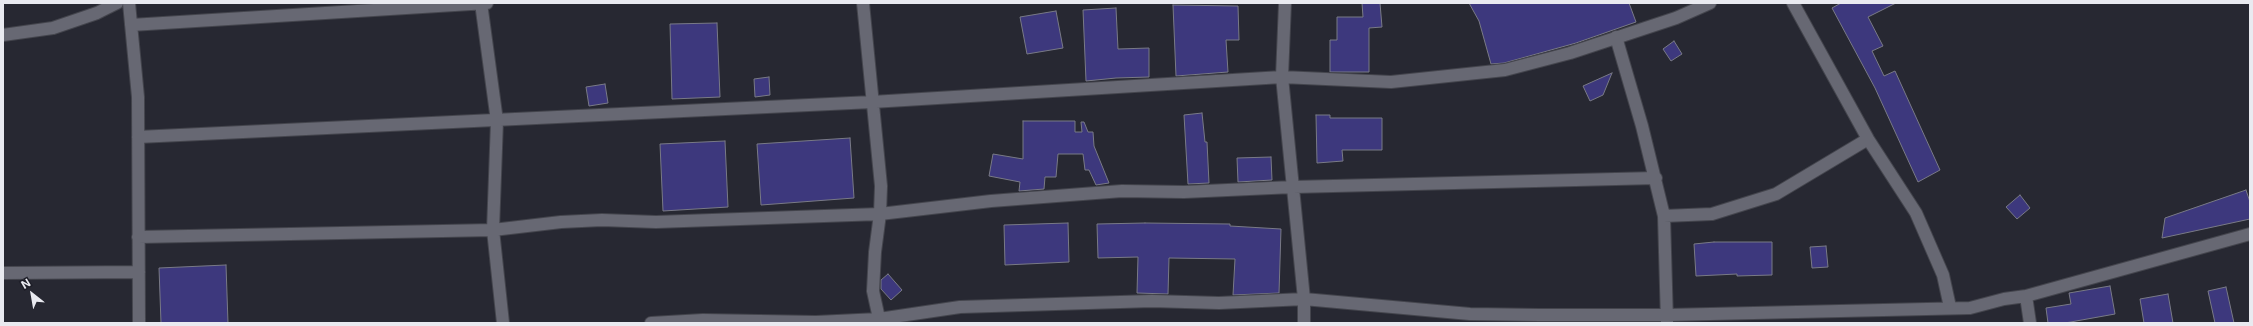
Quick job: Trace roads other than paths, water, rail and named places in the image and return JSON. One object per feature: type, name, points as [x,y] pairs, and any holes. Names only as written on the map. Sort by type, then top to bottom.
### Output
[{"type":"street","points":[[3,35],[53,28],[97,13],[117,3]]},
{"type":"street","points":[[129,3],[138,96],[139,323]]},
{"type":"street","points":[[481,3],[497,121],[493,230],[503,323]]},
{"type":"street","points":[[131,25],[487,3]]},
{"type":"street","points":[[863,3],[879,161],[880,214],[874,252],[873,291],[880,321]]},
{"type":"street","points":[[1285,3],[1282,77],[1304,299],[1304,323]]},
{"type":"street","points":[[138,137],[872,102],[1282,77],[1392,82],[1504,70],[1570,53],[1676,18],[1710,3]]},
{"type":"street","points":[[1793,3],[1868,139],[1916,213],[1944,275],[1950,307]]},
{"type":"street","points":[[1616,38],[1656,178],[1664,216],[1667,319]]},
{"type":"street","points":[[1664,216],[1712,214],[1776,194],[1868,139]]},
{"type":"street","points":[[138,237],[493,230],[561,222],[602,220],[656,222],[880,214],[991,201],[1122,191],[1184,192],[1293,187],[1656,178]]},
{"type":"street","points":[[651,323],[703,320],[816,322],[880,321],[960,307],[1152,302],[1219,303],[1304,299],[1470,314],[1667,319],[1950,307],[1970,308],[2004,299],[2026,296],[2250,234]]},
{"type":"street","points":[[3,273],[139,272]]},
{"type":"street","points":[[2026,296],[2030,323]]}]
